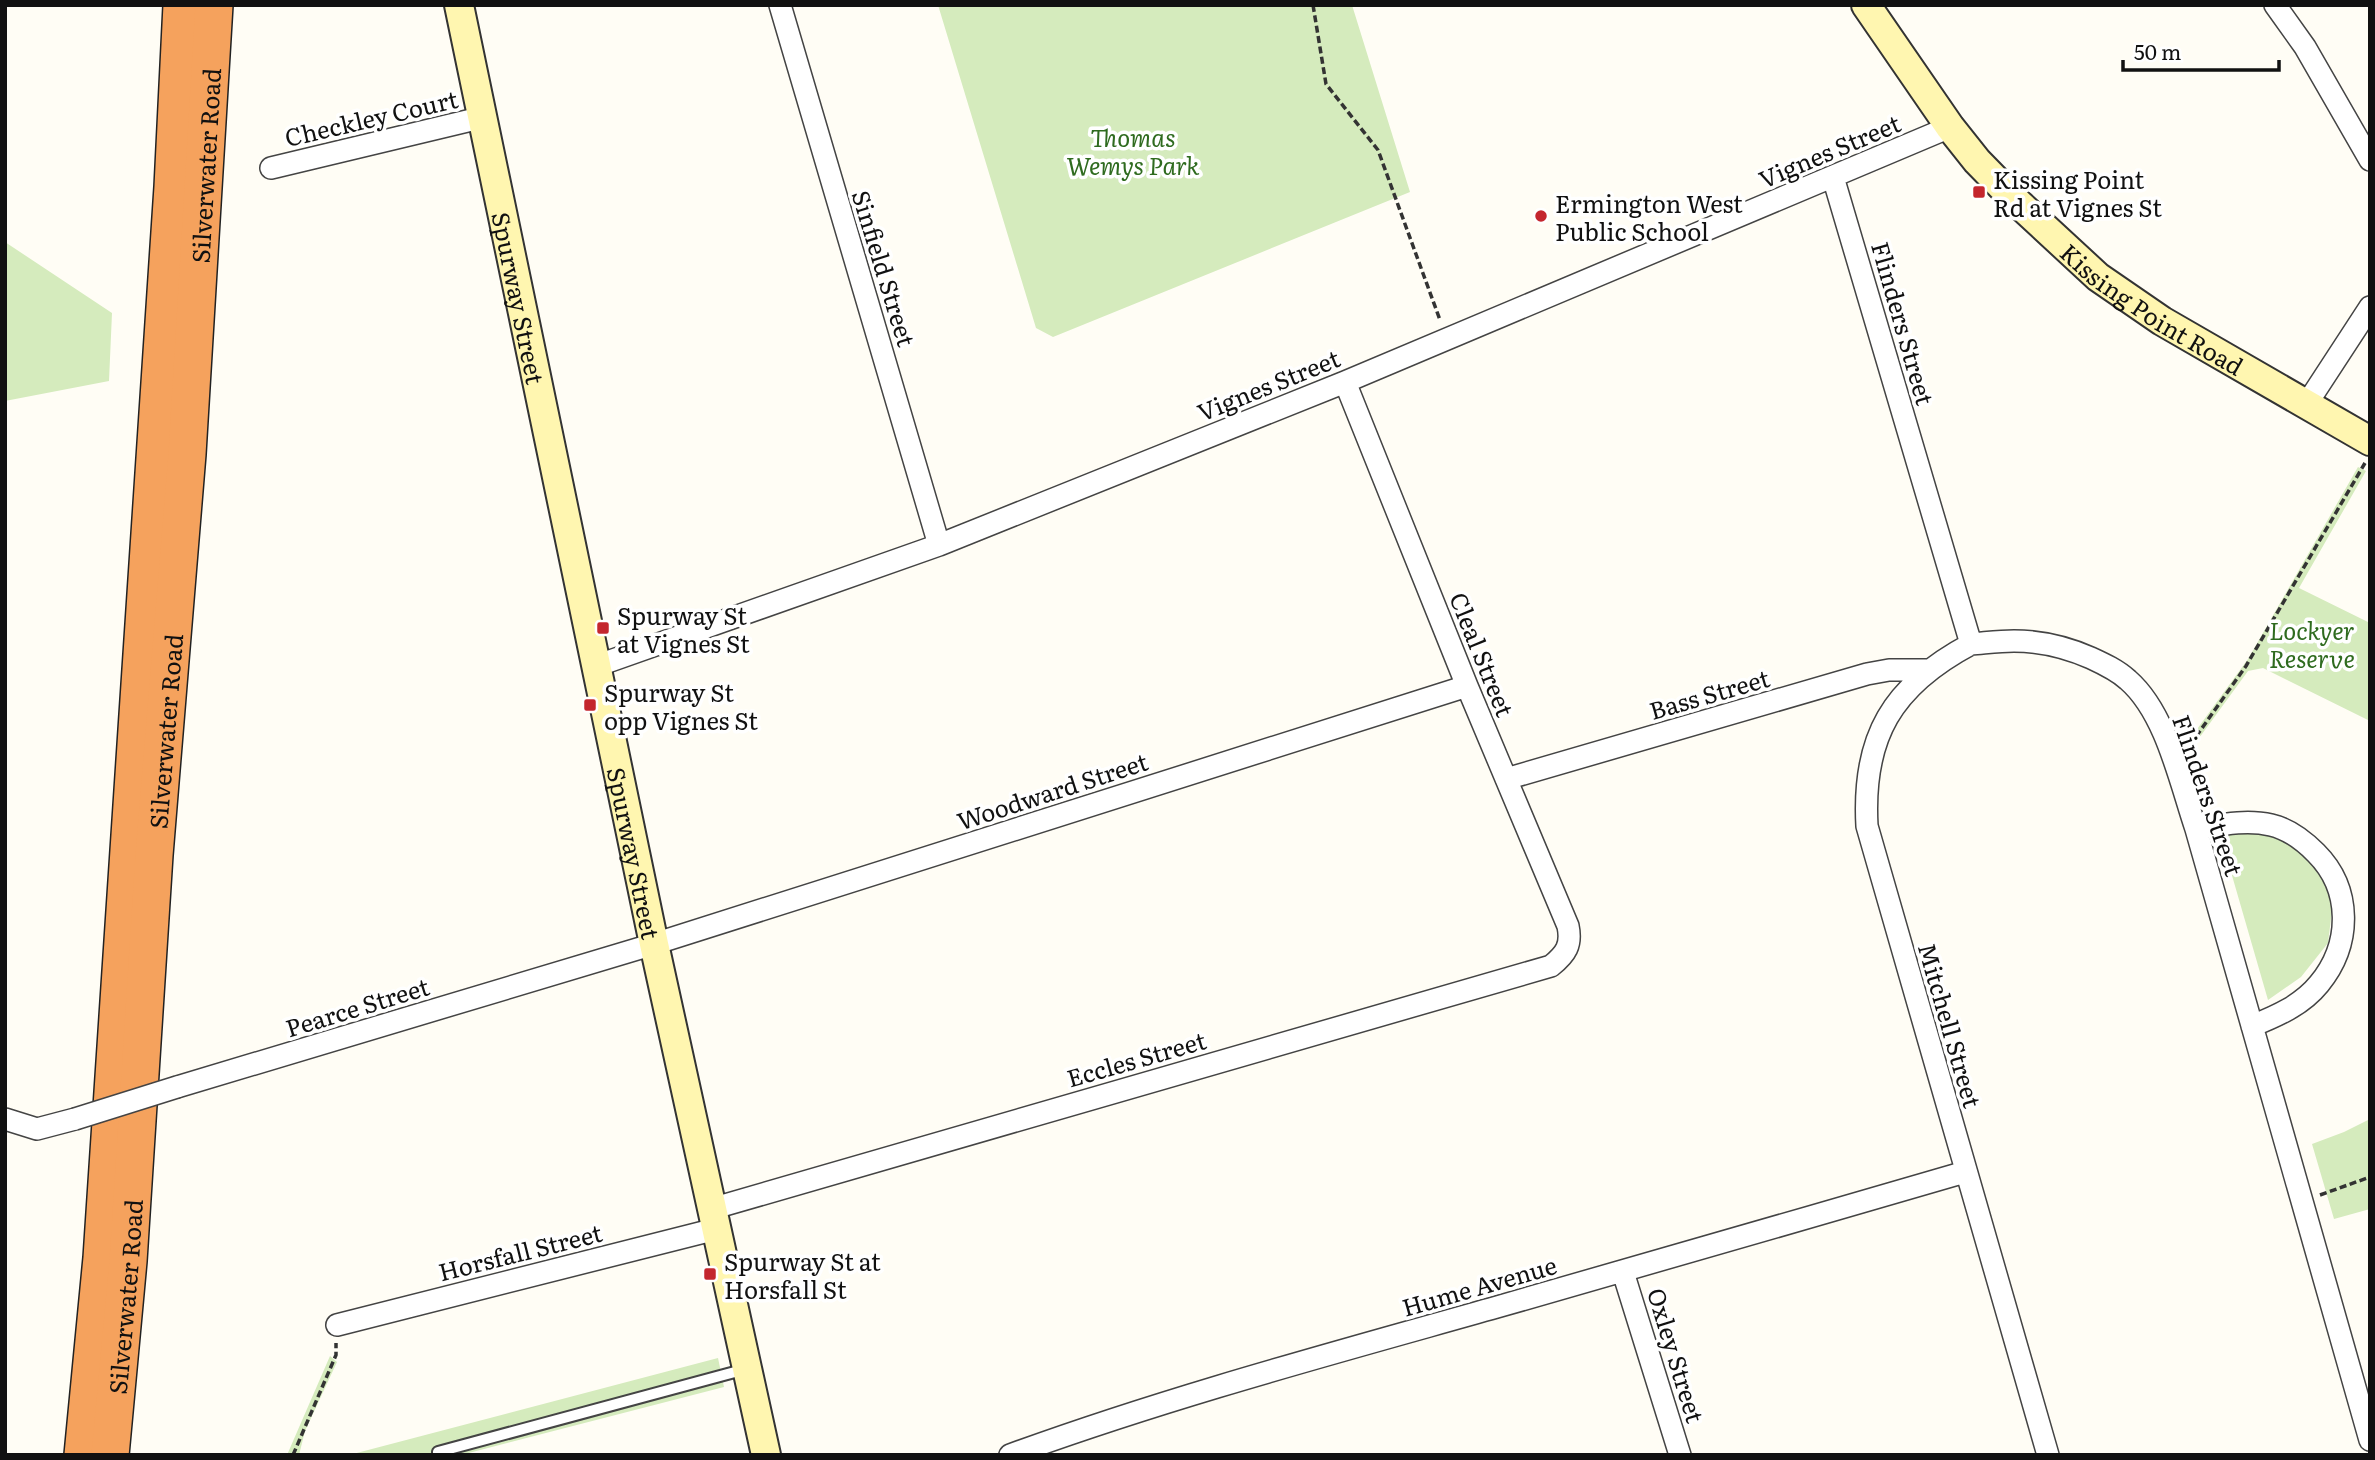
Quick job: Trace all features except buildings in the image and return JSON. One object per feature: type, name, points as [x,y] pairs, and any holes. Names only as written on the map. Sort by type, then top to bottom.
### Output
[{"type":"highway","name":"Silverwater Road","points":[[83,1455],[104,1230],[172,215],[182,5]]},
{"type":"highway","name":"Silverwater Road","points":[[110,1455],[128,1261],[154,855],[187,454],[214,5]]},
{"type":"street","name":"Spurway Street","points":[[459,5],[654,944],[766,1455]]},
{"type":"street","name":"Sinfield Street","points":[[779,5],[939,545]]},
{"type":"street","name":"Kissing Point Road","points":[[1866,5],[1950,127],[1977,161],[2098,277],[2162,321],[2370,441]]},
{"type":"street","points":[[2275,5],[2305,47],[2370,160]]},
{"type":"street","name":"Checkley Court","points":[[271,168],[484,117]]},
{"type":"street","name":"Vignes Street","points":[[596,666],[939,545],[1345,382],[1950,127]]},
{"type":"street","name":"Flinders Street","points":[[1833,177],[1971,644],[2013,641],[2065,647],[2106,665],[2128,680],[2145,699],[2163,733],[2196,829],[2370,1440]]},
{"type":"street","points":[[2306,405],[2370,307]]},
{"type":"street","name":"Cleal Street","points":[[1345,382],[1466,686],[1568,926],[1569,947]]},
{"type":"street","name":"Mitchell Street","points":[[1971,644],[1928,670],[1890,713],[1874,746],[1867,770],[1867,826],[2048,1455]]},
{"type":"street","name":"Bass Street","points":[[1506,779],[1867,674],[1889,670],[1928,670]]},
{"type":"street","name":"Woodward Street","points":[[654,944],[1466,686]]},
{"type":"street","points":[[2196,829],[2248,823],[2280,828],[2305,842],[2327,864],[2343,896],[2344,925],[2341,939],[2337,953],[2320,982],[2306,997],[2279,1014],[2252,1026]]},
{"type":"street","name":"Pearce Street","points":[[5,1119],[37,1129],[75,1119],[654,944]]},
{"type":"street","name":"Eccles Street","points":[[714,1219],[1551,966],[1562,958],[1569,947]]},
{"type":"street","name":"Hume Avenue","points":[[1010,1455],[1301,1362],[1965,1172]]},
{"type":"street","name":"Horsfall Street","points":[[337,1325],[714,1219]]},
{"type":"street","name":"Oxley Street","points":[[1623,1272],[1680,1455]]},
{"type":"lane","points":[[438,1452],[746,1369]]},
{"type":"path","points":[[1313,5],[1326,84],[1378,150],[1447,339]]},
{"type":"path","points":[[2191,744],[2246,666],[2362,470]]},
{"type":"path","points":[[2302,1202],[2370,1177]]},
{"type":"path","points":[[293,1455],[336,1355],[337,1325]]},
{"type":"green space","name":"Thomas Wemys Park","points":[[938,5],[1352,5],[1410,192],[1053,337],[1036,328]]},
{"type":"green space","points":[[5,242],[112,313],[109,381],[5,401]]},
{"type":"green space","name":"Lockyer Reserve","points":[[2358,467],[2366,471],[2299,588],[2370,623],[2370,721],[2263,668],[2248,671],[2194,745],[2189,732],[2195,732],[2248,659]]},
{"type":"green space","points":[[2249,830],[2284,838],[2317,862],[2333,902],[2328,943],[2301,977],[2268,1000],[2220,834]]},
{"type":"green space","points":[[2370,1119],[2370,1209],[2334,1219],[2312,1144]]},
{"type":"green space","points":[[330,1356],[337,1362],[305,1431],[299,1455],[287,1455]]},
{"type":"green space","points":[[718,1358],[724,1387],[461,1455],[349,1455]]},
{"type":"place","name":"Kissing Point Rd at Vignes St","points":[[1979,192]]},
{"type":"place","name":"Ermington West Public School","points":[[1541,216]]},
{"type":"place","name":"Spurway St at Vignes St","points":[[603,628]]},
{"type":"place","name":"Spurway St opp Vignes St","points":[[590,705]]},
{"type":"place","name":"Spurway St at Horsfall St","points":[[710,1274]]}]
